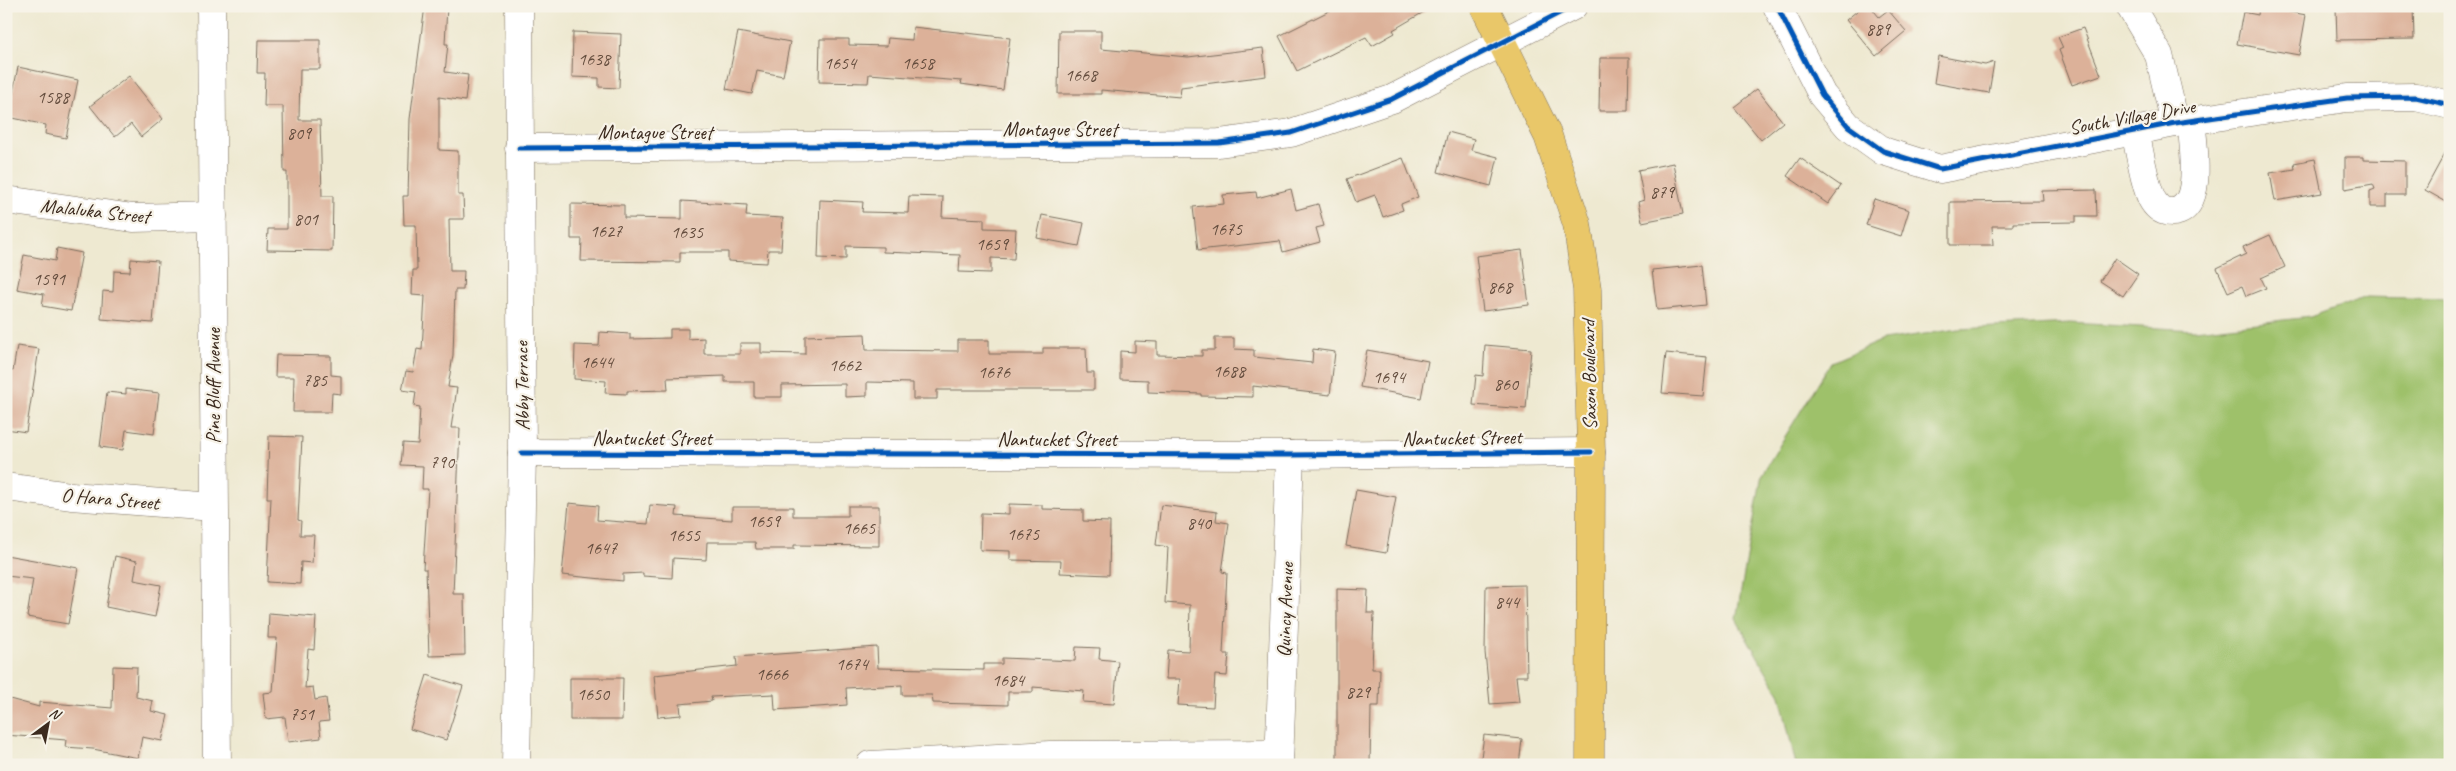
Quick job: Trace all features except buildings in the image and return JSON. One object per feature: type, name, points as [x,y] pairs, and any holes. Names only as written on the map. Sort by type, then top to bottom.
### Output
[{"type":"main road","name":"Saxon Boulevard","points":[[1484,6],[1548,136],[1577,224],[1587,289],[1591,452],[1590,765]]},
{"type":"street","name":"Pine Bluff Avenue","points":[[211,6],[217,765]]},
{"type":"street","name":"Abby Terrace","points":[[516,765],[522,453],[519,6]]},
{"type":"street","name":"Montague Street","points":[[519,148],[1219,143],[1291,133],[1392,100],[1573,6]]},
{"type":"street","name":"South Village Drive","points":[[1777,6],[1822,95],[1848,126],[1883,151],[1940,169],[2183,122],[2347,98],[2416,97],[2450,106]]},
{"type":"street","points":[[2130,6],[2159,54],[2183,122],[2194,178],[2192,196],[2189,203],[2178,212],[2166,212],[2159,209],[2152,199],[2135,131]]},
{"type":"street","name":"Malaluka Street","points":[[6,200],[132,218],[213,216]]},
{"type":"street","name":"Nantucket Street","points":[[522,453],[1290,455],[1591,452]]},
{"type":"street","name":"Quincy Avenue","points":[[1279,759],[1290,455]]},
{"type":"street","name":"O Hara Street","points":[[6,487],[71,496],[214,507]]},
{"type":"street","points":[[870,765],[1050,754],[1279,759]]},
{"type":"green space","points":[[2366,297],[2450,299],[2450,765],[1796,765],[1780,695],[1736,619],[1762,474],[1831,362],[1883,340],[1959,329],[2070,323],[2195,330],[2310,317]]},
{"type":"cycle path","points":[[519,148],[1219,143],[1291,133],[1392,99],[1573,6]]},
{"type":"cycle path","points":[[1777,6],[1822,95],[1848,126],[1883,151],[1940,169],[2175,123],[2347,98],[2416,97],[2450,105]]},
{"type":"cycle path","points":[[522,453],[1290,455],[1591,452]]}]
